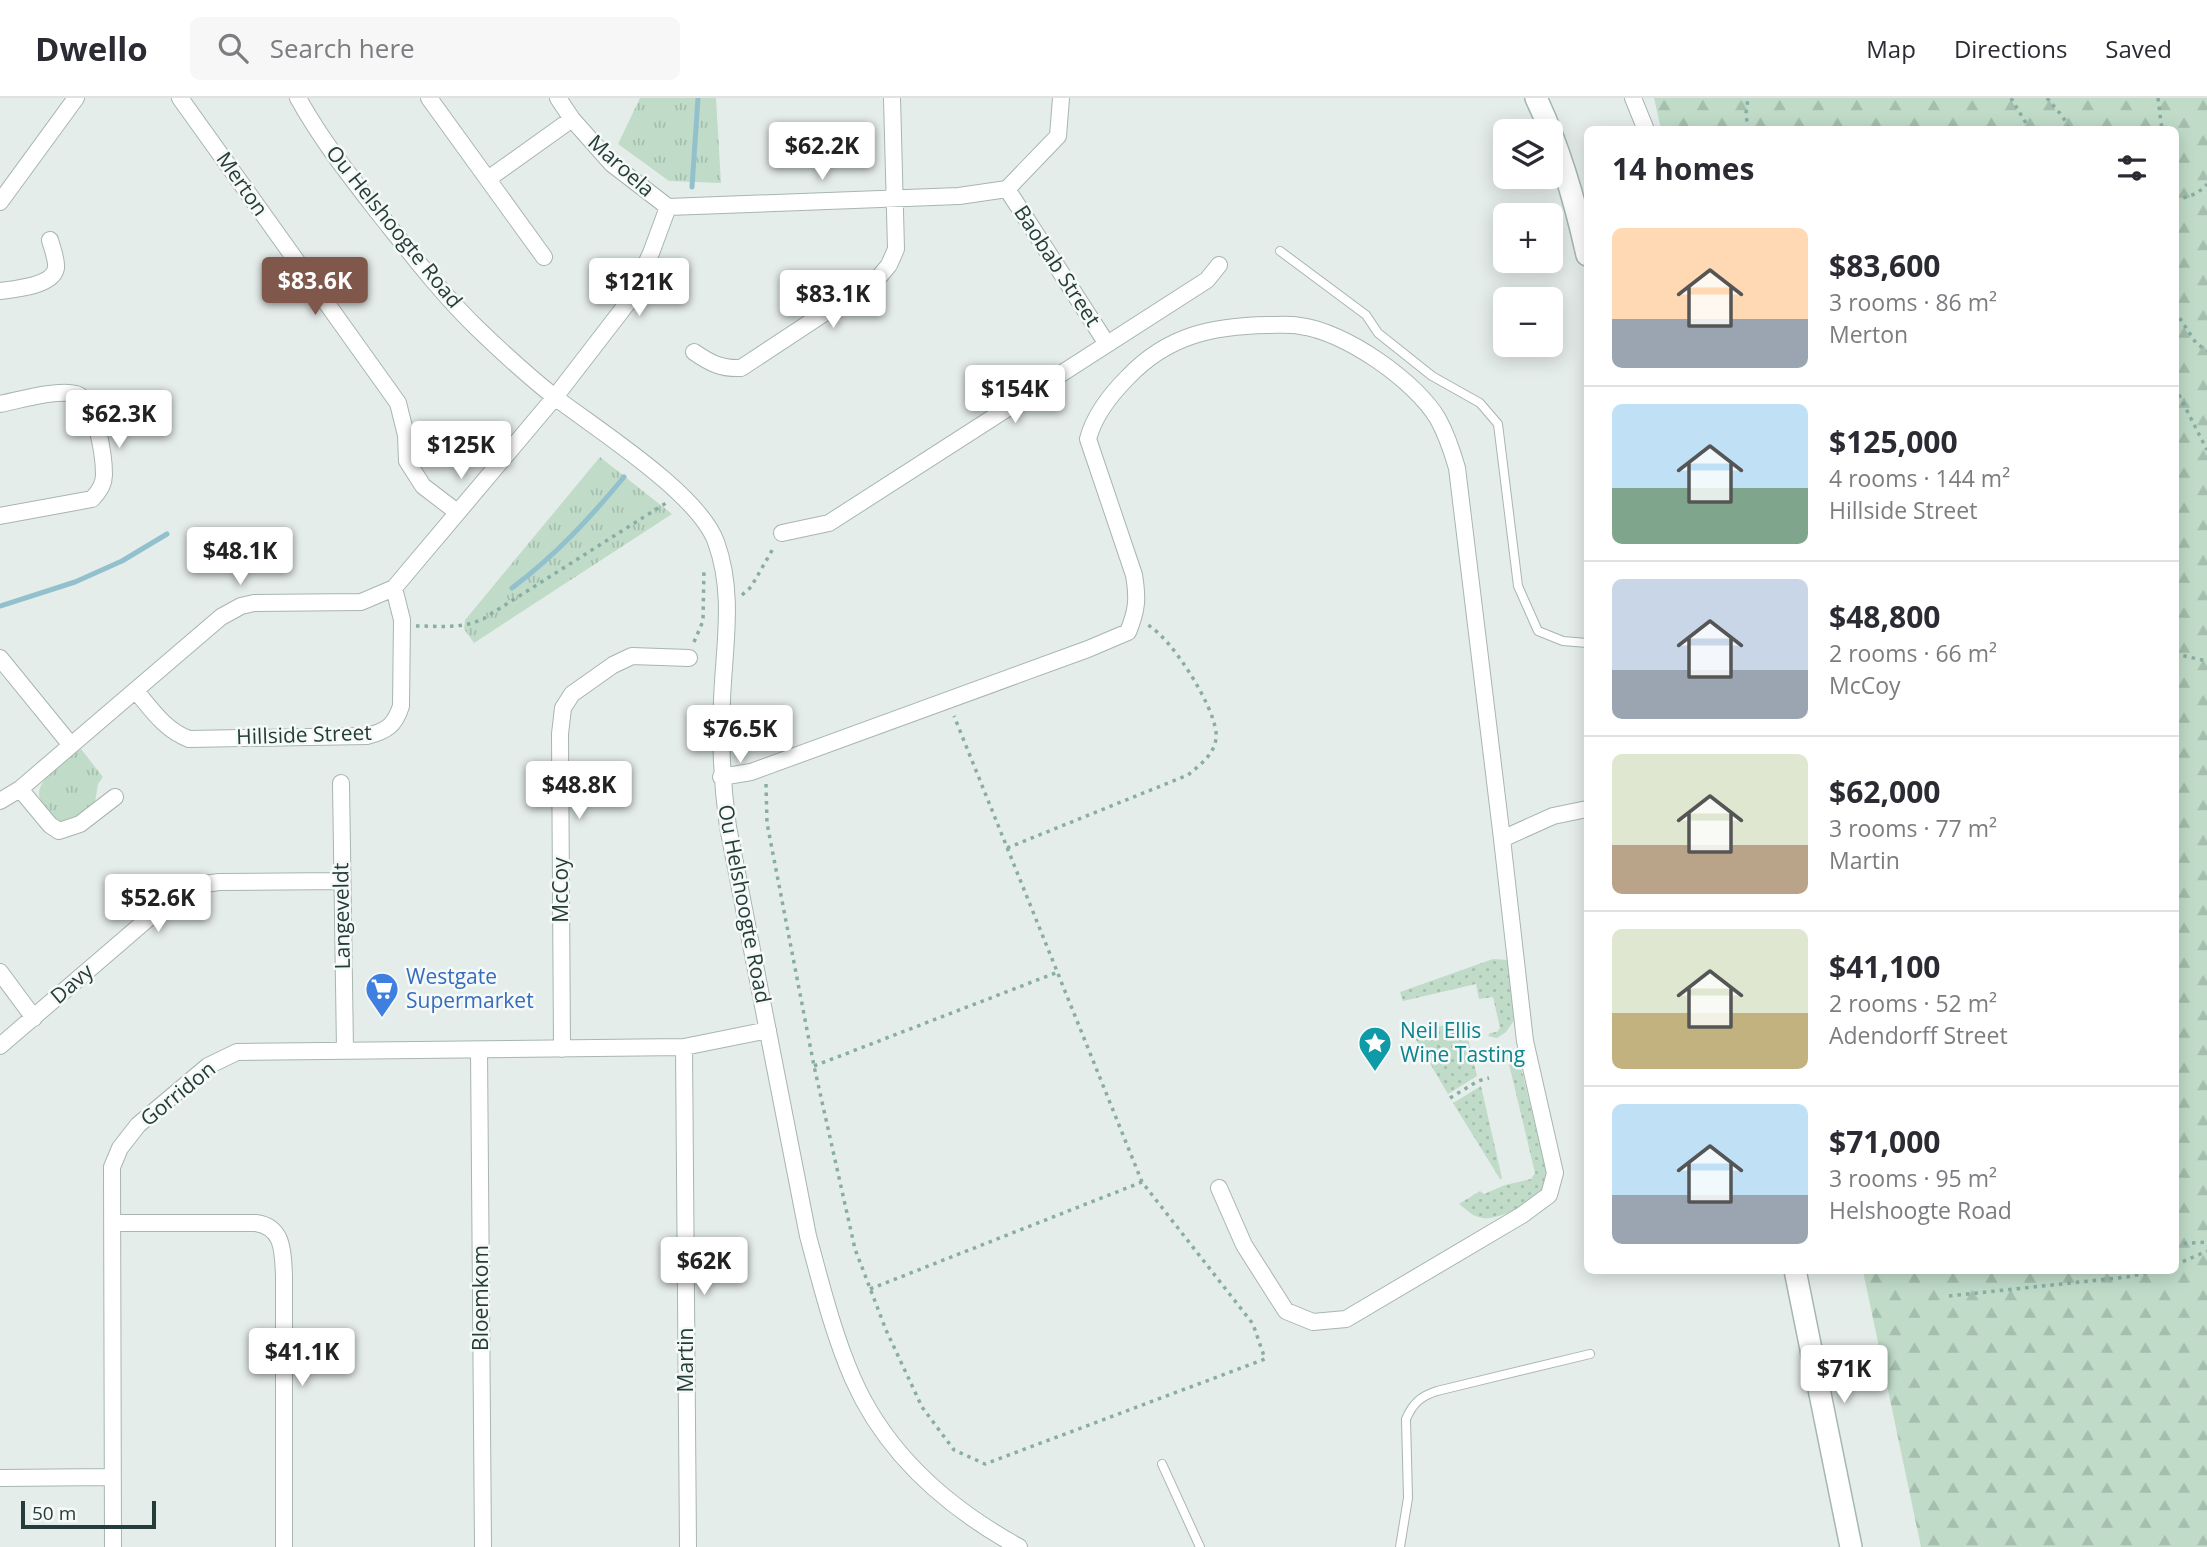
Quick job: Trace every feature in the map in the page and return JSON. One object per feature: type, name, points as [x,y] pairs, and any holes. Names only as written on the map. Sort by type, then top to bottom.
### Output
[{"type":"main road","points":[[1536,98],[1549,124],[1577,209],[1584,241]]},
{"type":"main road","points":[[1796,1274],[1851,1547]]},
{"type":"street","points":[[0,202],[76,98]]},
{"type":"street","name":"Merton","points":[[180,98],[398,403],[406,435],[407,461],[423,486],[457,512]]},
{"type":"street","name":"Ou Helshoogte Road","points":[[298,98],[311,122],[429,277],[477,328],[555,397],[671,486],[704,521],[716,540],[725,572],[728,600],[721,777],[728,827],[808,1236],[825,1300],[853,1380],[882,1430],[903,1458],[929,1485],[991,1532],[1019,1547]]},
{"type":"street","points":[[429,98],[544,257]]},
{"type":"street","name":"Maroela","points":[[558,98],[572,119],[612,164],[668,207],[959,196],[1007,189]]},
{"type":"street","points":[[694,352],[724,369],[741,368],[879,277],[889,265],[896,249],[892,98]]},
{"type":"street","points":[[1007,189],[1058,136],[1061,98]]},
{"type":"street","points":[[1633,98],[1644,126]]},
{"type":"street","points":[[488,179],[572,119]]},
{"type":"street","name":"Baobab Street","points":[[1007,189],[1107,344]]},
{"type":"street","points":[[0,801],[20,789],[221,617],[241,606],[278,601],[361,602],[394,588],[555,397],[629,301],[668,207]]},
{"type":"street","points":[[0,291],[29,286],[48,280],[54,274],[57,266],[50,240]]},
{"type":"street","name":"Baobab Street","points":[[782,533],[829,523],[1207,279],[1219,265]]},
{"type":"street","points":[[721,777],[751,772],[1128,632],[1135,617],[1138,598],[1134,575],[1088,439],[1092,426],[1121,384],[1138,367],[1171,344],[1211,329],[1301,326],[1342,339],[1402,377],[1436,416],[1449,440],[1457,468],[1525,1041],[1555,1173],[1549,1195],[1522,1215],[1346,1319],[1313,1322],[1286,1311],[1244,1245],[1219,1188]]},
{"type":"street","points":[[0,404],[61,393],[82,397],[95,417],[104,475],[101,489],[92,499],[82,503],[0,516]]},
{"type":"street","name":"Hillside Street","points":[[136,691],[174,733],[189,738],[367,736],[382,732],[397,719],[401,706],[402,627],[394,588]]},
{"type":"street","name":"McCoy","points":[[562,1049],[560,734],[563,708],[572,694],[590,680],[632,656],[689,658]]},
{"type":"street","points":[[0,658],[70,744]]},
{"type":"street","name":"Langeveldt","points":[[341,783],[345,1050]]},
{"type":"street","points":[[20,789],[50,825],[59,831],[79,824],[116,797]]},
{"type":"street","points":[[1502,839],[1553,816],[1584,810]]},
{"type":"street","name":"Davy","points":[[0,1046],[189,886],[219,882],[341,881]]},
{"type":"street","points":[[0,972],[34,1018]]},
{"type":"street","name":"Gorridon","points":[[113,1547],[112,1167],[120,1147],[138,1125],[208,1066],[237,1052],[684,1047],[768,1030]]},
{"type":"street","name":"Martin","points":[[684,1047],[688,1547]]},
{"type":"street","name":"Bloemkom","points":[[479,1050],[483,1547]]},
{"type":"street","points":[[113,1223],[256,1223],[265,1224],[278,1234],[283,1250],[284,1276],[284,1547]]},
{"type":"street","points":[[0,1478],[112,1477]]},
{"type":"lane","points":[[1280,251],[1366,315],[1378,333],[1432,376],[1480,403],[1498,424],[1518,586],[1538,631],[1563,641],[1584,643]]},
{"type":"lane","points":[[1400,1547],[1408,1498],[1406,1419],[1410,1408],[1420,1398],[1437,1391],[1590,1354]]},
{"type":"lane","points":[[1162,1464],[1200,1547]]},
{"type":"path","points":[[1748,98],[1748,126]]},
{"type":"path","points":[[2011,98],[2028,126]]},
{"type":"path","points":[[2047,98],[2068,126]]},
{"type":"path","points":[[2158,98],[2162,126]]},
{"type":"path","points":[[2179,199],[2191,196],[2207,184]]},
{"type":"path","points":[[2179,317],[2196,343],[2207,351]]},
{"type":"path","points":[[2179,395],[2207,450]]},
{"type":"path","points":[[402,627],[471,625],[483,620],[666,503]]},
{"type":"path","points":[[738,600],[751,587],[782,533]]},
{"type":"path","points":[[689,658],[703,621],[705,561]]},
{"type":"path","points":[[1007,848],[1188,775],[1208,759],[1217,733],[1182,658],[1154,628],[1135,617]]},
{"type":"path","points":[[2179,655],[2207,661]]},
{"type":"path","points":[[775,763],[765,786],[767,823],[814,1066],[855,1250],[886,1330],[922,1407],[954,1450],[985,1464],[1265,1359],[1253,1324],[1142,1182],[948,700]]},
{"type":"path","points":[[814,1066],[1058,972]]},
{"type":"path","points":[[1450,1098],[1478,1081],[1489,1078]]},
{"type":"path","points":[[870,1289],[1142,1182]]},
{"type":"path","points":[[2179,1244],[2207,1242]]},
{"type":"path","points":[[2179,1263],[2207,1251]]},
{"type":"path","points":[[1949,1296],[2140,1274]]},
{"type":"green space","points":[[640,98],[716,98],[721,183],[669,181],[618,144]]},
{"type":"green space","points":[[1654,98],[2207,98],[2207,1547],[1921,1547],[1864,1274],[2179,1274],[2179,126],[1660,126]]},
{"type":"green space","points":[[600,457],[672,514],[474,643],[464,629],[465,620]]},
{"type":"green space","points":[[81,749],[103,777],[98,784],[95,803],[67,824],[57,822],[43,805],[39,792],[46,777]]},
{"type":"green space","points":[[1493,959],[1509,960],[1515,1019],[1506,1032],[1497,1038],[1488,1036],[1500,1028],[1493,997],[1479,999],[1476,984],[1403,1001],[1400,992]]},
{"type":"green space","points":[[1454,1023],[1465,1026],[1477,1076],[1448,1094],[1412,1033]]},
{"type":"green space","points":[[1508,1054],[1517,1058],[1520,1063],[1546,1170],[1546,1181],[1542,1192],[1523,1206],[1497,1217],[1483,1218],[1473,1215],[1459,1204],[1480,1191],[1484,1194],[1505,1185],[1531,1179],[1535,1173],[1508,1060],[1494,1059],[1498,1055]]},
{"type":"green space","points":[[1481,1086],[1502,1178],[1500,1179],[1453,1103]]},
{"type":"waterway","points":[[692,187],[698,98]]},
{"type":"waterway","points":[[512,588],[572,536],[624,477]]},
{"type":"waterway","points":[[0,606],[75,582],[122,561],[167,534]]},
{"type":"place","name":"Westgate Supermarket","points":[[382,1019]]},
{"type":"place","name":"Neil Ellis Wine Tasting","points":[[1375,1073]]}]
